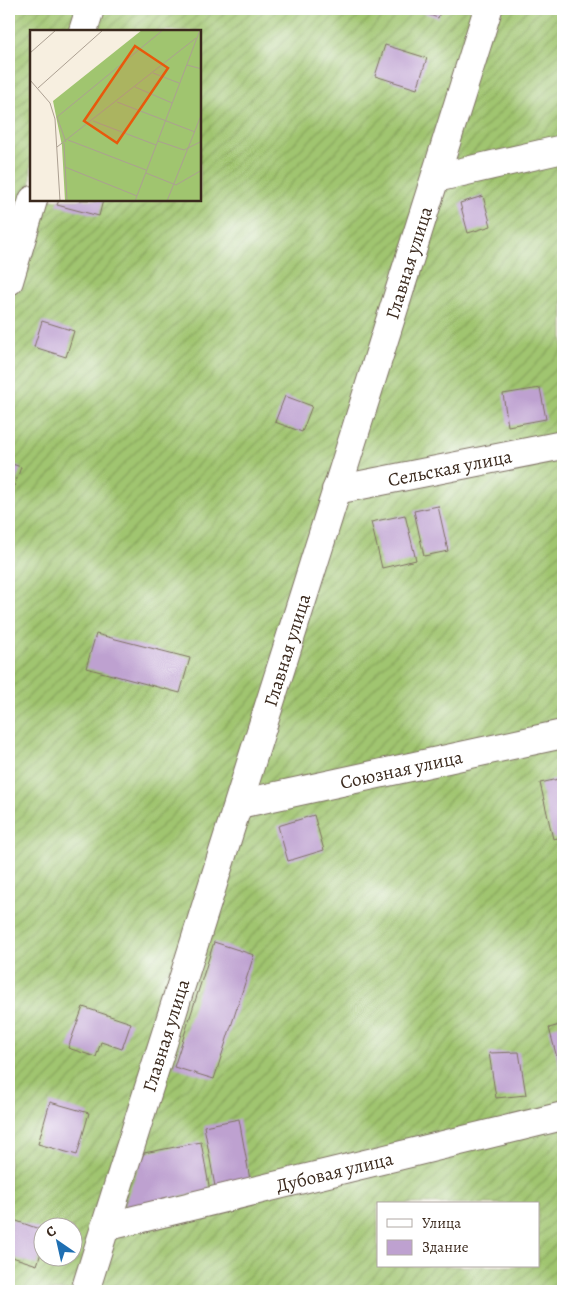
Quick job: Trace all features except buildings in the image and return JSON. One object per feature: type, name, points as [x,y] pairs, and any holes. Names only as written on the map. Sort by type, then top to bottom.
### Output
[{"type":"street","points":[[83,30],[90,9]]},
{"type":"street","name":"Главная улица","points":[[85,1291],[488,9]]},
{"type":"street","points":[[436,178],[563,149]]},
{"type":"street","points":[[9,281],[33,201]]},
{"type":"street","name":"Сельская улица","points":[[336,490],[563,445]]},
{"type":"street","name":"Союзная улица","points":[[239,804],[563,734]]},
{"type":"street","name":"Дубовая улица","points":[[105,1226],[563,1116]]},
{"type":"green space","points":[[9,9],[563,9],[563,1291],[9,1291]]}]
